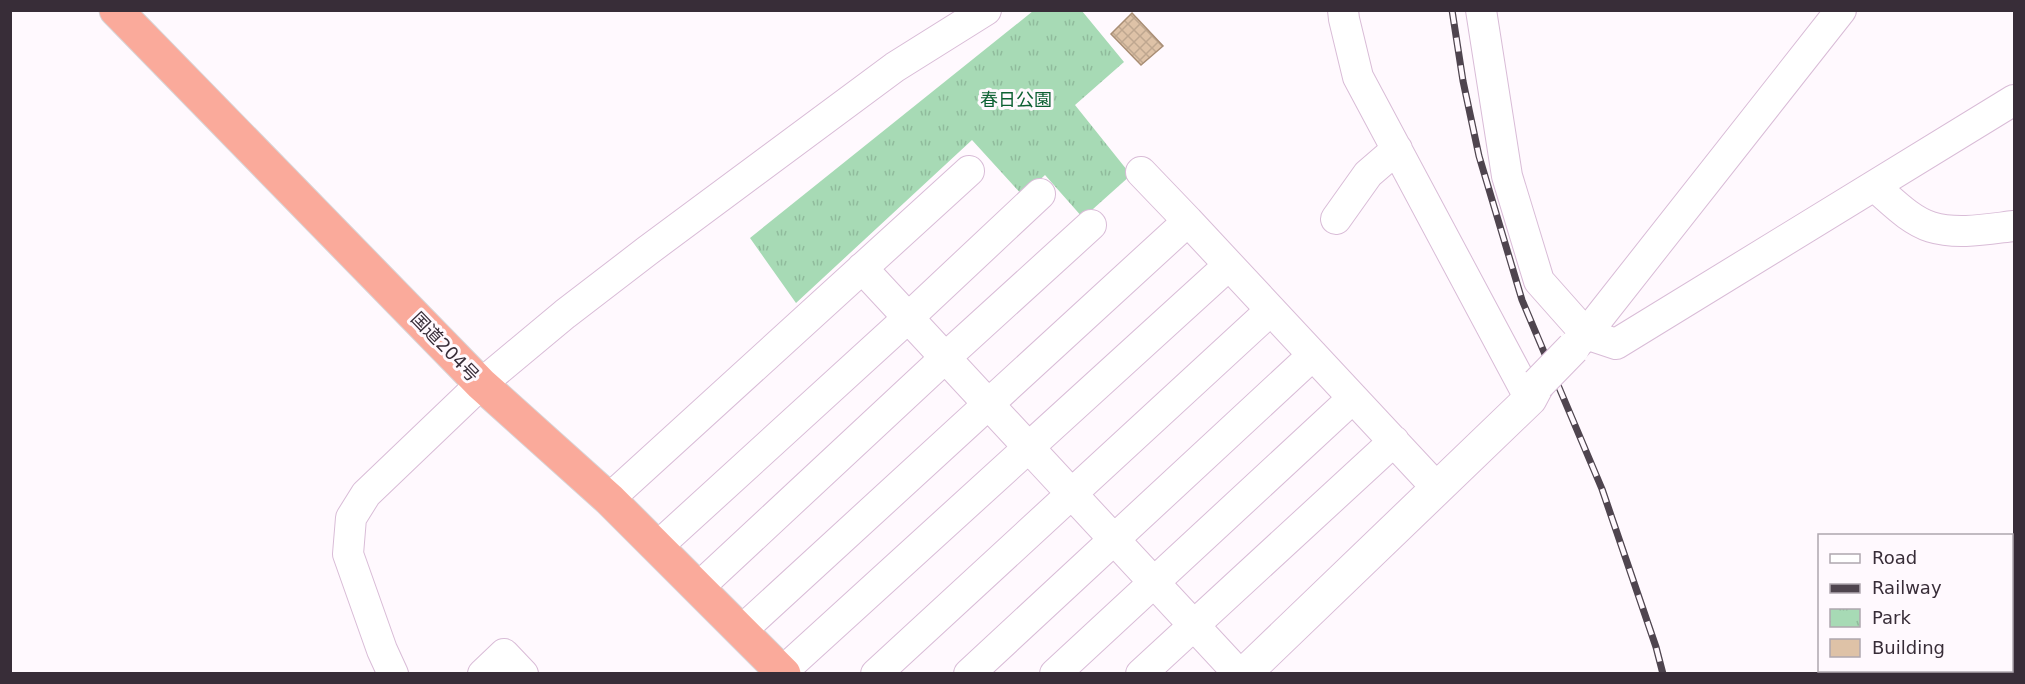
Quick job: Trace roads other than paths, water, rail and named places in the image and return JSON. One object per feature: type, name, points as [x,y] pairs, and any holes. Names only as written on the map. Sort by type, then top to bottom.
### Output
[{"type":"highway","name":"国道204号","points":[[116,10],[481,384],[609,499],[783,673]]},
{"type":"street","points":[[393,674],[382,650],[348,554],[351,518],[366,494],[481,384],[565,314],[895,68],[986,10]]},
{"type":"street","points":[[1343,10],[1358,77],[1396,149],[1534,392]]},
{"type":"street","points":[[1481,10],[1507,176],[1539,281],[1580,341]]},
{"type":"street","points":[[1244,674],[1534,392],[1580,341],[1841,10]]},
{"type":"street","points":[[1580,341],[1616,344],[2014,100]]},
{"type":"street","points":[[1336,219],[1368,174],[1396,149]]},
{"type":"street","points":[[609,499],[969,171]]},
{"type":"street","points":[[1141,172],[1437,488]]},
{"type":"street","points":[[1874,186],[1905,212],[1930,227],[1961,231],[2014,226]]},
{"type":"street","points":[[657,547],[1040,194]]},
{"type":"street","points":[[741,630],[1188,221]]},
{"type":"street","points":[[698,588],[1091,225]]},
{"type":"street","points":[[783,673],[1229,265]]},
{"type":"street","points":[[862,268],[1239,674]]},
{"type":"street","points":[[876,674],[1271,310]]},
{"type":"street","points":[[969,674],[1313,355]]},
{"type":"street","points":[[1055,674],[1353,398]]},
{"type":"street","points":[[1141,674],[1394,441]]},
{"type":"street","points":[[483,674],[504,654],[523,674]]},
{"type":"railway","points":[[1452,10],[1463,81],[1479,156],[1522,300],[1602,489],[1656,647],[1663,674]]},
{"type":"park label","name":"春日公園","points":[[1016,100]]}]
